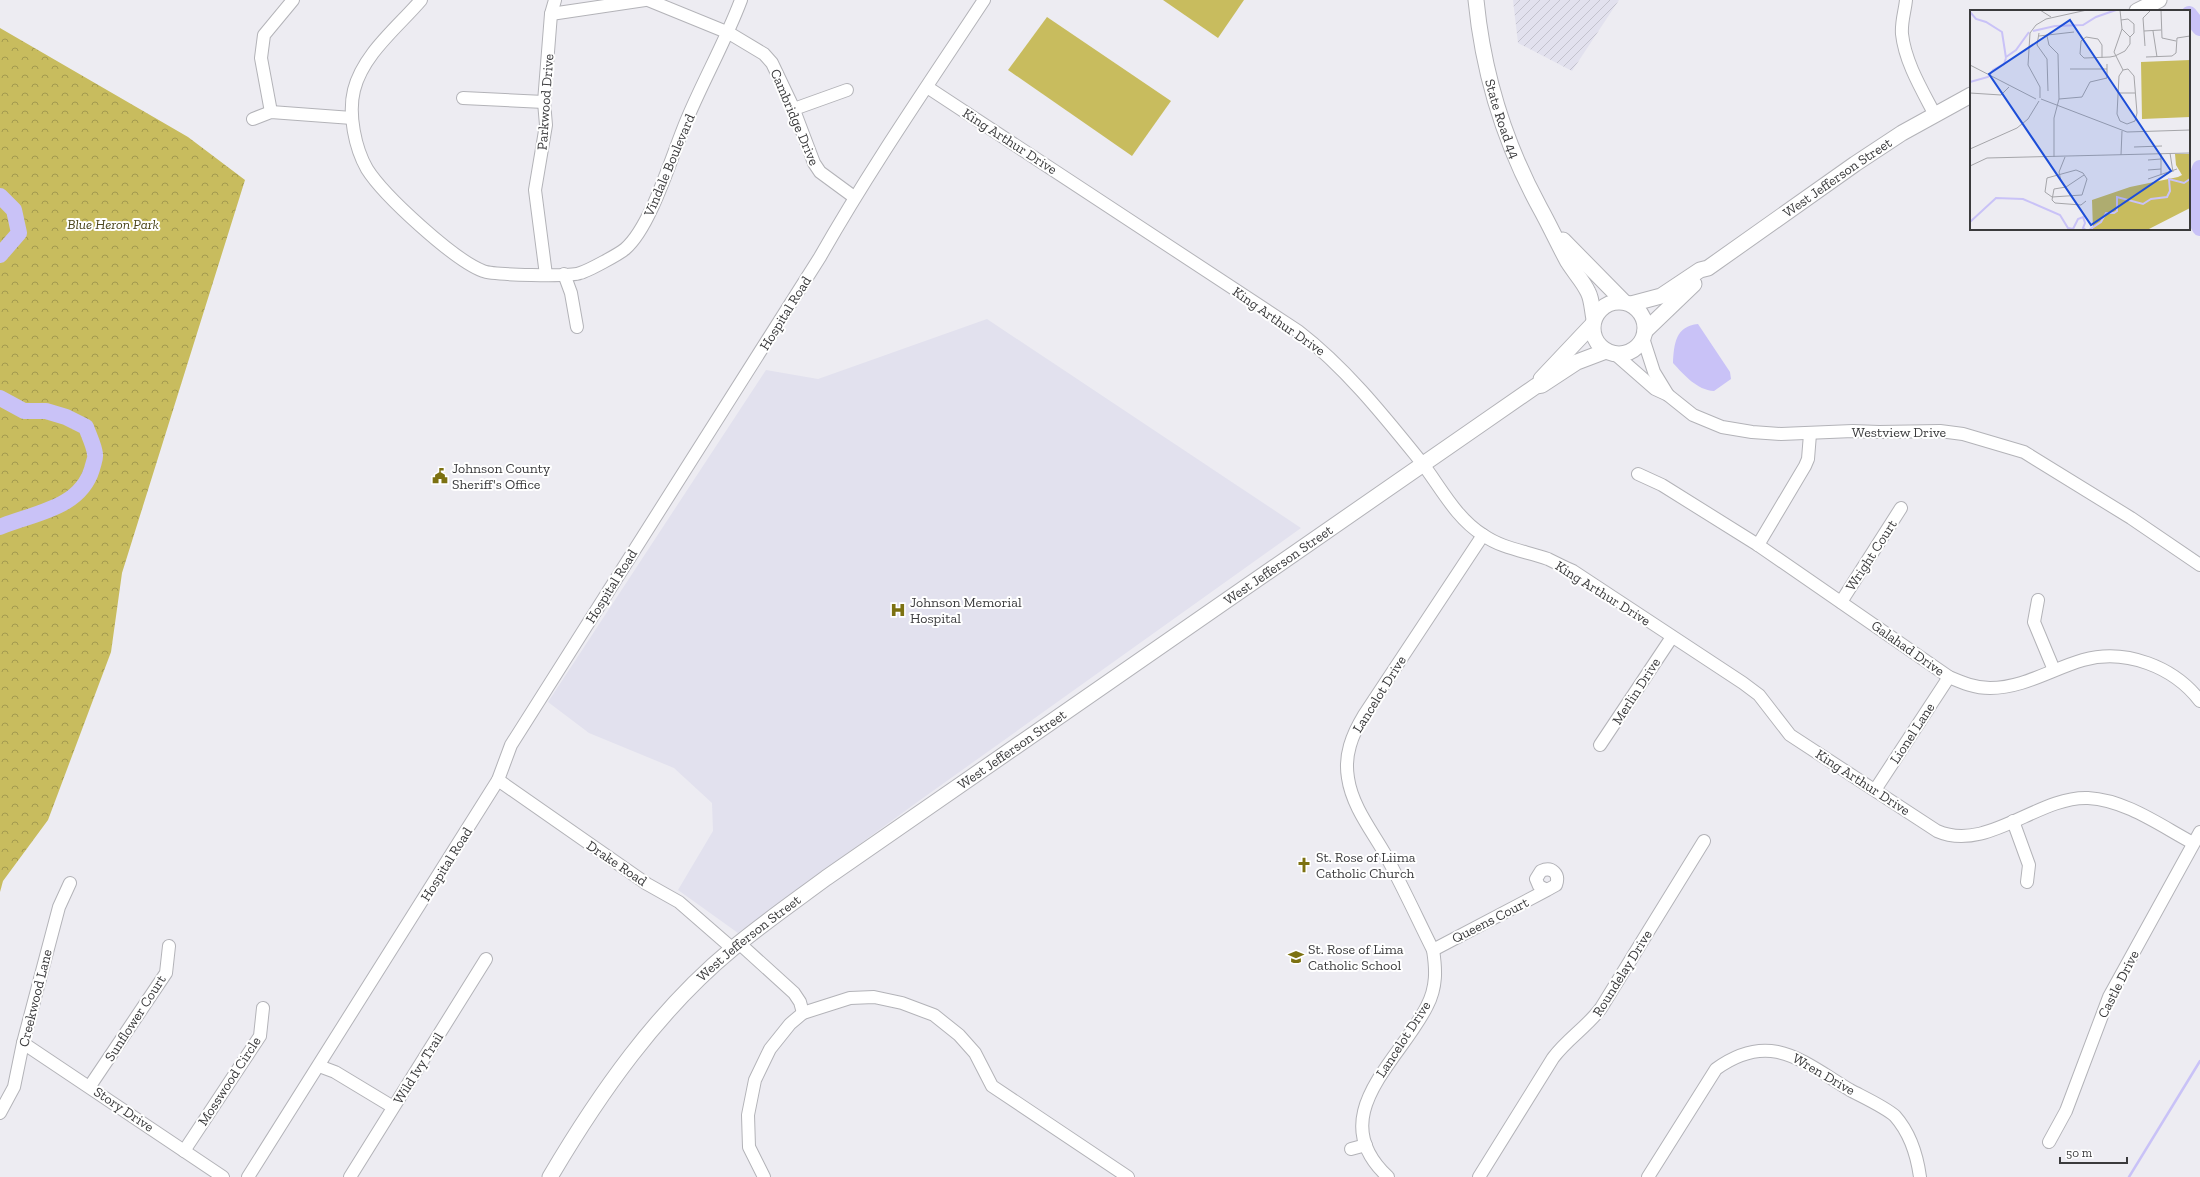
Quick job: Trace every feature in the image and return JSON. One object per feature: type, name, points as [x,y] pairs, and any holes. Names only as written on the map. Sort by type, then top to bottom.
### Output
[{"type":"main road","name":"State Road 44","points":[[1476,0],[1480,39],[1492,89],[1506,132],[1524,175],[1568,263],[1589,293],[1593,322]]},
{"type":"main road","points":[[2139,10],[2156,2]]},
{"type":"main road","name":"West Jefferson Street","points":[[1628,303],[1661,296],[1700,270],[1708,268],[1855,164],[1970,96]]},
{"type":"main road","name":"State Road 44","points":[[1552,229],[1628,303]]},
{"type":"main road","name":"West Jefferson Street","points":[[1644,334],[1703,276],[1708,268]]},
{"type":"main road","points":[[1628,303],[1642,315],[1644,334],[1632,351],[1610,352],[1595,338],[1593,322],[1602,308],[1608,304],[1628,303]]},
{"type":"main road","name":"West Jefferson Street","points":[[550,1177],[586,1118],[643,1040],[684,996],[736,946],[832,873],[1536,386],[1593,322]]},
{"type":"main road","name":"West Jefferson Street","points":[[1536,386],[1542,385],[1577,362],[1610,352]]},
{"type":"street","points":[[271,112],[261,58],[264,35],[293,0]]},
{"type":"street","name":"Vindale Boulevard","points":[[421,0],[369,58],[354,90],[352,118],[367,169],[385,191],[447,248],[484,272],[546,275],[580,274],[625,249],[644,224],[688,116],[729,33],[741,0]]},
{"type":"street","name":"Parkwood Drive","points":[[546,275],[535,190],[546,125],[544,102],[551,14],[555,0]]},
{"type":"street","name":"Cambridge Drive","points":[[551,14],[646,0],[729,33],[764,54],[772,63],[794,109],[814,163],[820,172],[854,197]]},
{"type":"street","name":"Hospital Road","points":[[248,1177],[498,780],[511,745],[820,257],[854,197],[984,0]]},
{"type":"street","points":[[1906,0],[1902,34],[1906,53],[1918,83],[1935,115]]},
{"type":"street","name":"King Arthur Drive","points":[[927,87],[1298,331],[1325,352],[1349,376],[1423,464],[1456,510],[1469,524],[1483,535],[1507,548],[1547,559],[1572,572],[1672,636],[1759,695],[1790,735],[1947,835],[1975,835],[2066,799],[2087,798],[2111,801],[2194,843]]},
{"type":"street","points":[[794,109],[847,90]]},
{"type":"street","points":[[463,98],[544,102]]},
{"type":"street","points":[[253,119],[271,112],[352,118]]},
{"type":"street","points":[[564,274],[571,293],[577,327]]},
{"type":"street","name":"Westview Drive","points":[[1644,334],[1654,372],[1668,395]]},
{"type":"street","name":"Westview Drive","points":[[1610,352],[1654,389],[1668,395],[1694,415],[1722,427],[1752,432],[1810,434],[1852,431],[1940,431],[1963,434],[2024,452],[2131,518],[2200,565]]},
{"type":"street","points":[[1758,545],[1805,466],[1809,455],[1810,434]]},
{"type":"street","name":"Galahad Drive","points":[[1638,474],[1662,484],[1758,545],[1949,677],[1977,688],[2015,685],[2085,660],[2106,657],[2148,662],[2169,672],[2189,687],[2200,701]]},
{"type":"street","name":"Wright Court","points":[[1841,602],[1901,508]]},
{"type":"street","name":"Lancelot Drive","points":[[1388,1177],[1375,1165],[1366,1145],[1362,1123],[1366,1103],[1373,1086],[1427,1006],[1436,978],[1433,950],[1386,856],[1356,803],[1348,779],[1347,757],[1350,742],[1364,715],[1483,535]]},
{"type":"street","points":[[2038,600],[2034,622],[2054,670]]},
{"type":"street","name":"Merlin Drive","points":[[1600,745],[1672,636]]},
{"type":"street","name":"Lionel Lane","points":[[1875,790],[1949,677]]},
{"type":"street","name":"Drake Road","points":[[498,780],[647,884],[679,902],[794,993],[800,1002],[803,1013]]},
{"type":"street","points":[[2013,821],[2028,865],[2027,882]]},
{"type":"street","name":"Castle Drive","points":[[2050,1142],[2066,1111],[2109,997],[2200,832]]},
{"type":"street","name":"Roundelay Drive","points":[[1479,1177],[1553,1058],[1562,1046],[1592,1020],[1601,1008],[1704,841]]},
{"type":"street","name":"Creekwood Lane","points":[[0,1113],[14,1087],[23,1043],[59,907],[70,884]]},
{"type":"street","name":"Queens Court","points":[[1433,950],[1547,890]]},
{"type":"street","name":"Sunflower Court","points":[[90,1086],[166,972],[169,946]]},
{"type":"street","name":"Wild Ivy Trail","points":[[350,1177],[486,959]]},
{"type":"street","points":[[764,1177],[749,1147],[748,1115],[755,1080],[770,1049],[790,1024],[803,1013],[850,998],[874,997],[902,1003],[934,1015],[959,1036],[975,1053],[992,1086],[1128,1177]]},
{"type":"street","name":"Mosswood Circle","points":[[184,1150],[260,1036],[263,1008]]},
{"type":"street","name":"Story Drive","points":[[23,1043],[90,1086],[223,1177]]},
{"type":"street","name":"Wren Drive","points":[[1648,1177],[1716,1070],[1725,1063],[1747,1053],[1767,1050],[1788,1053],[1894,1116],[1911,1141],[1920,1177]]},
{"type":"street","points":[[319,1066],[335,1072],[393,1107]]},
{"type":"street","points":[[1351,1150],[1366,1145]]},
{"type":"shaded area","points":[[1513,0],[1619,0],[1572,71],[1518,43]]},
{"type":"shaded area","name":"Johnson Memorial Hospital","points":[[987,319],[1301,528],[916,803],[738,933],[678,890],[713,831],[712,803],[674,768],[589,733],[548,702],[766,370],[818,379]]},
{"type":"shaded area","points":[[1698,324],[1730,372],[1731,379],[1714,391],[1696,385],[1673,363],[1674,349],[1681,332],[1691,325]]},
{"type":"green space","points":[[1163,0],[1244,0],[1218,38]]},
{"type":"green space","points":[[1047,17],[1171,101],[1132,156],[1008,70]]},
{"type":"green space","name":"Blue Heron Park","points":[[0,28],[188,137],[245,180],[122,573],[111,652],[48,820],[3,881],[0,892]]},
{"type":"waterway","points":[[2190,15],[2200,28]]},
{"type":"waterway","points":[[2200,168],[2195,184],[2193,199],[2194,214],[2200,228]]},
{"type":"waterway","points":[[0,196],[14,210],[19,233],[0,255]]},
{"type":"waterway","points":[[0,398],[24,411],[46,411],[66,417],[86,427],[94,447],[95,456],[92,469],[86,482],[77,493],[54,508],[0,527]]},
{"type":"waterway","points":[[2129,1177],[2200,1061]]},
{"type":"place","name":"Johnson County Sheriff's Office","points":[[440,476]]},
{"type":"place","name":"Johnson Memorial Hospital","points":[[898,610]]},
{"type":"place","name":"St. Rose of Liima Catholic Church","points":[[1304,865]]},
{"type":"place","name":"St. Rose of Lima Catholic School","points":[[1296,957]]}]
